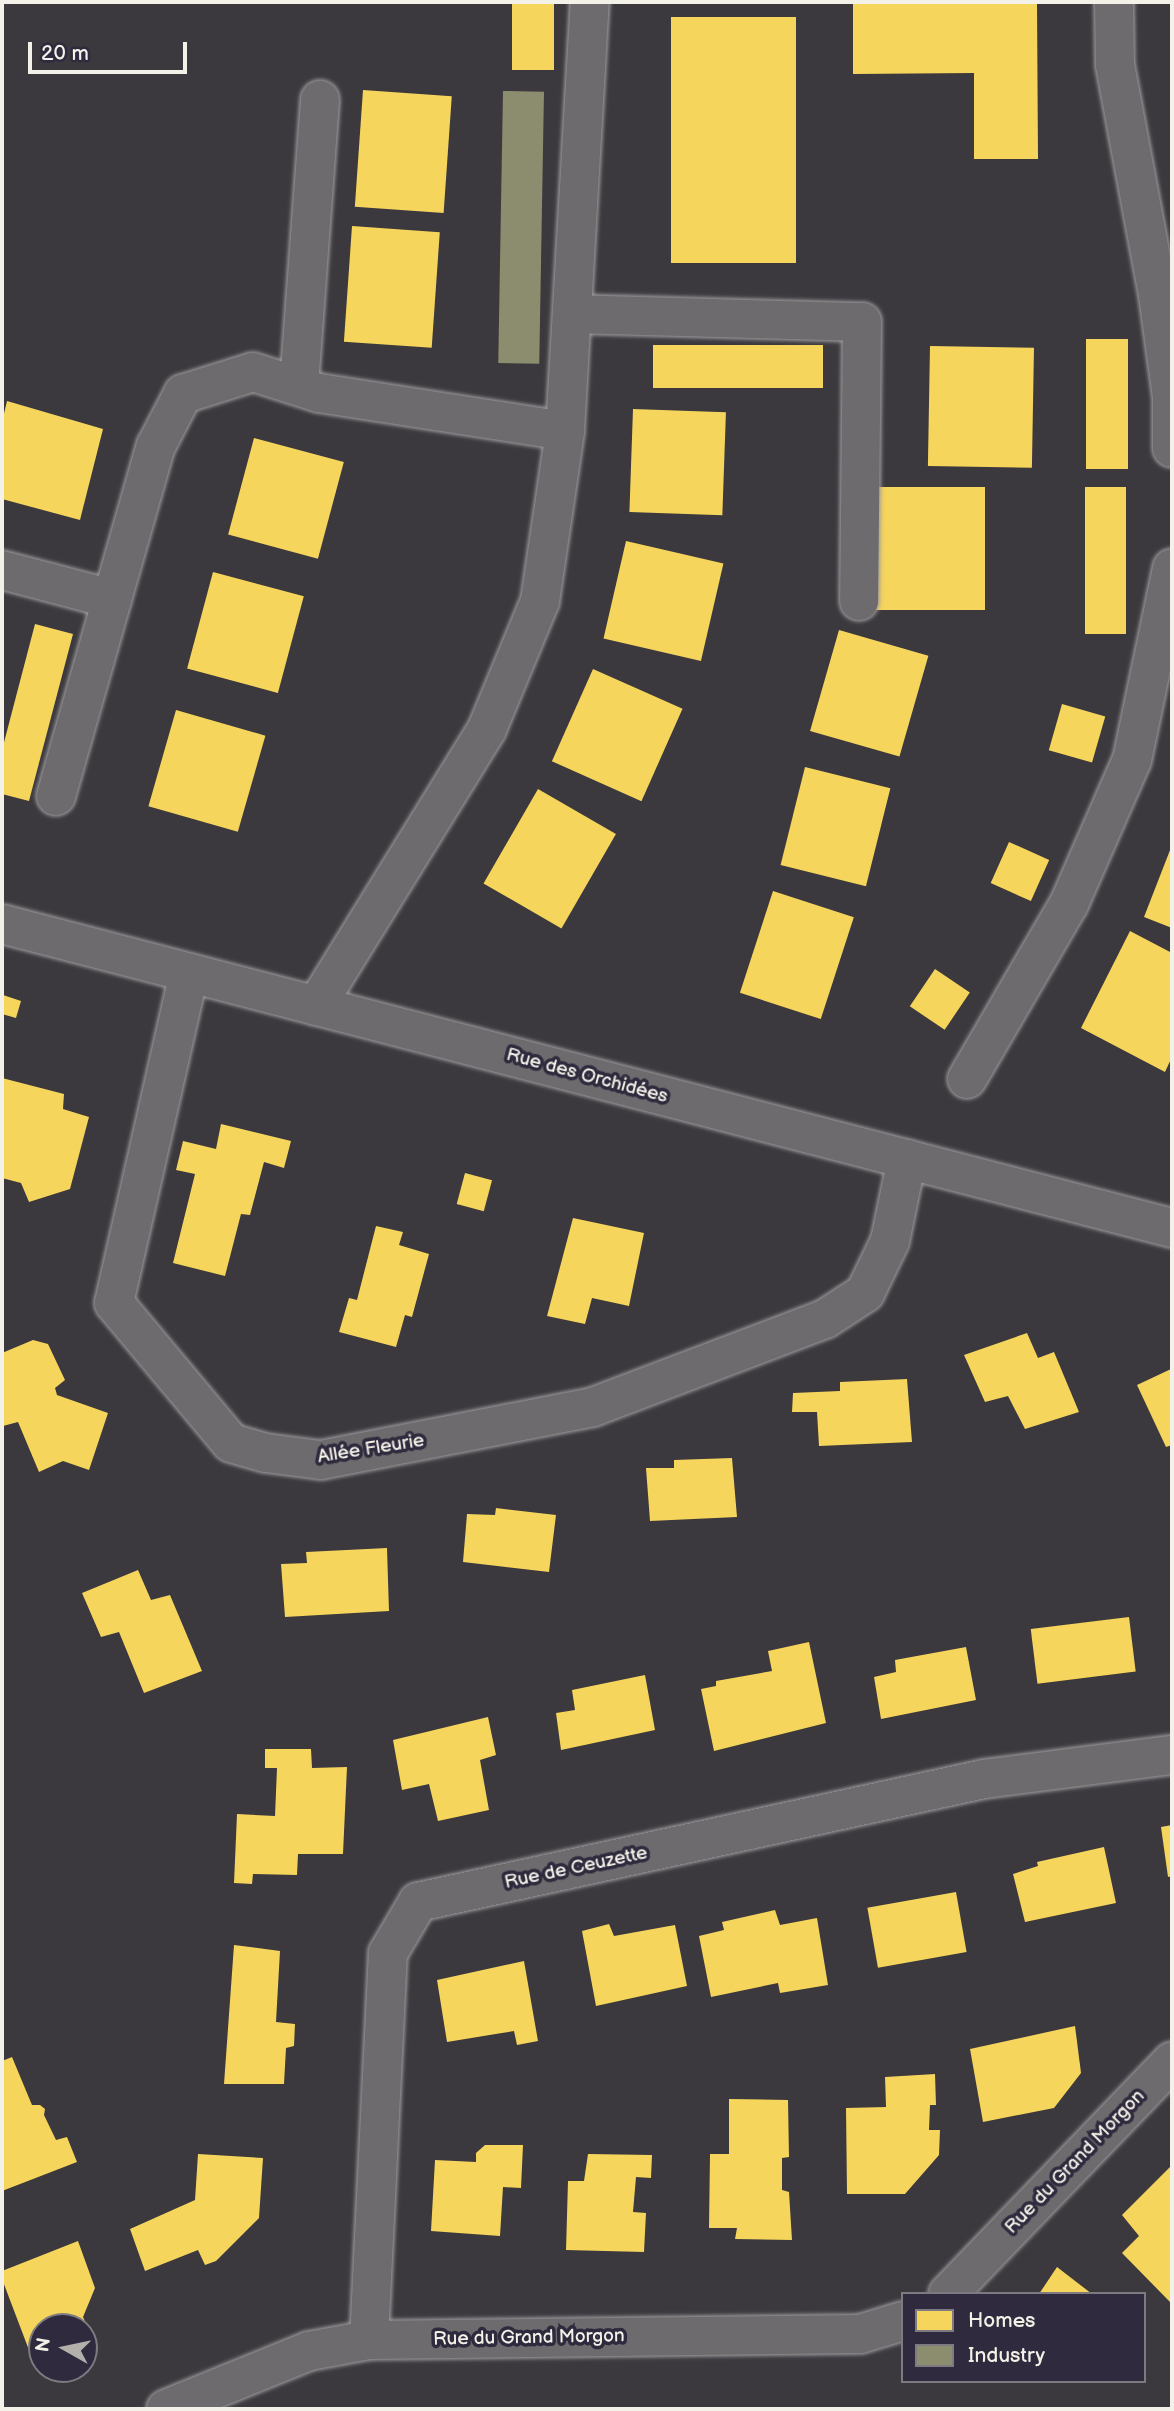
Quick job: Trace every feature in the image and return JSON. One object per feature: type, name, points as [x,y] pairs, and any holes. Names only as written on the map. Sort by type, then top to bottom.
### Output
[{"type":"street","points":[[316,1006],[486,729],[540,601],[565,430],[590,2]]},
{"type":"street","points":[[1114,2],[1115,65],[1158,220],[1158,295],[1172,397],[1172,447]]},
{"type":"street","points":[[299,386],[320,100]]},
{"type":"street","points":[[572,314],[862,322],[859,601]]},
{"type":"street","points":[[56,796],[156,446],[183,394],[253,372],[319,393],[565,430]]},
{"type":"street","points":[[967,1079],[1069,904],[1132,760],[1172,568]]},
{"type":"street","points":[[2,569],[112,599]]},
{"type":"street","name":"Rue des Orchidées","points":[[2,924],[1172,1228]]},
{"type":"street","name":"Allée Fleurie","points":[[189,973],[114,1303],[231,1443],[266,1453],[321,1460],[593,1407],[825,1319],[865,1293],[890,1241],[907,1159]]},
{"type":"street","name":"Rue de Ceuzette","points":[[369,2340],[388,1953],[418,1902],[984,1779],[1172,1755]]},
{"type":"street","name":"Rue du Grand Morgon","points":[[950,2292],[1172,2061]]},
{"type":"street","name":"Rue du Grand Morgon","points":[[166,2409],[309,2351],[369,2340],[860,2334],[901,2321]]},
{"type":"building: Homes","points":[[512,2],[554,2],[554,70],[512,70]]},
{"type":"building: Homes","points":[[853,2],[1037,2],[1038,159],[974,159],[974,73],[853,74]]},
{"type":"building: Homes","points":[[671,17],[796,17],[796,263],[671,263]]},
{"type":"building: Homes","points":[[363,90],[452,96],[444,213],[355,207]]},
{"type":"building: Homes","points":[[352,226],[440,232],[432,348],[344,342]]},
{"type":"building: Homes","points":[[1086,339],[1128,339],[1128,469],[1086,469]]},
{"type":"building: Homes","points":[[653,345],[823,345],[823,388],[653,388]]},
{"type":"building: Homes","points":[[930,346],[1034,348],[1032,468],[928,466]]},
{"type":"building: Homes","points":[[7,401],[103,429],[80,520],[2,499],[2,422]]},
{"type":"building: Homes","points":[[633,409],[726,412],[722,515],[629,512]]},
{"type":"building: Homes","points":[[254,438],[344,462],[318,559],[228,535]]},
{"type":"building: Homes","points":[[876,487],[985,487],[985,610],[876,610]]},
{"type":"building: Homes","points":[[1085,487],[1126,487],[1126,634],[1085,634]]},
{"type":"building: Homes","points":[[626,541],[723,563],[701,661],[604,638]]},
{"type":"building: Homes","points":[[213,572],[304,596],[278,693],[187,669]]},
{"type":"building: Homes","points":[[35,624],[73,634],[29,801],[2,794],[2,750]]},
{"type":"building: Homes","points":[[839,630],[928,656],[899,757],[810,731]]},
{"type":"building: Homes","points":[[593,669],[683,709],[641,801],[552,761]]},
{"type":"building: Homes","points":[[1062,704],[1105,716],[1092,763],[1049,750]]},
{"type":"building: Homes","points":[[176,710],[265,736],[238,832],[148,806]]},
{"type":"building: Homes","points":[[805,767],[890,788],[866,886],[781,865]]},
{"type":"building: Homes","points":[[538,789],[616,834],[561,928],[484,883]]},
{"type":"building: Homes","points":[[1009,842],[1049,860],[1031,901],[991,883]]},
{"type":"building: Homes","points":[[1172,845],[1172,928],[1144,917]]},
{"type":"building: Homes","points":[[773,891],[854,917],[821,1019],[740,993]]},
{"type":"building: Homes","points":[[1130,931],[1172,953],[1172,1057],[1165,1072],[1081,1028]]},
{"type":"building: Homes","points":[[935,969],[970,992],[945,1030],[910,1006]]},
{"type":"building: Homes","points":[[3,995],[21,1001],[16,1018],[2,1014]]},
{"type":"building: Homes","points":[[2,1078],[64,1094],[63,1109],[89,1117],[70,1189],[29,1202],[21,1183],[2,1178]]},
{"type":"building: Homes","points":[[221,1124],[291,1141],[284,1168],[264,1162],[250,1215],[241,1214],[225,1276],[173,1263],[195,1174],[176,1170],[183,1141],[216,1149]]},
{"type":"building: Homes","points":[[465,1173],[492,1180],[484,1211],[457,1204]]},
{"type":"building: Homes","points":[[573,1218],[644,1233],[629,1306],[592,1298],[585,1324],[547,1316]]},
{"type":"building: Homes","points":[[376,1226],[403,1232],[399,1245],[429,1254],[412,1317],[405,1315],[396,1347],[339,1332],[349,1298],[357,1300]]},
{"type":"building: Homes","points":[[1027,1333],[1038,1358],[1054,1352],[1079,1412],[1025,1429],[1008,1396],[985,1402],[964,1355]]},
{"type":"building: Homes","points":[[33,1340],[48,1344],[65,1380],[55,1388],[57,1395],[108,1413],[89,1470],[63,1461],[39,1472],[18,1422],[3,1426],[2,1353]]},
{"type":"building: Homes","points":[[1171,1369],[1172,1445],[1166,1447],[1137,1385]]},
{"type":"building: Homes","points":[[907,1379],[912,1442],[819,1446],[817,1412],[792,1412],[793,1393],[840,1391],[840,1382]]},
{"type":"building: Homes","points":[[732,1458],[737,1517],[650,1521],[646,1468],[674,1468],[674,1460]]},
{"type":"building: Homes","points":[[496,1508],[556,1515],[549,1572],[463,1562],[467,1514],[495,1515]]},
{"type":"building: Homes","points":[[387,1548],[389,1611],[285,1617],[281,1564],[307,1563],[306,1552]]},
{"type":"building: Homes","points":[[138,1570],[151,1600],[170,1595],[202,1671],[144,1693],[119,1632],[101,1637],[82,1593]]},
{"type":"building: Homes","points":[[1129,1617],[1136,1672],[1037,1684],[1031,1629]]},
{"type":"building: Homes","points":[[809,1642],[826,1723],[714,1751],[701,1689],[716,1686],[716,1681],[772,1671],[768,1651]]},
{"type":"building: Homes","points":[[966,1647],[976,1700],[881,1719],[874,1677],[896,1672],[895,1660]]},
{"type":"building: Homes","points":[[645,1675],[655,1730],[561,1750],[556,1713],[575,1710],[572,1690]]},
{"type":"building: Homes","points":[[488,1717],[496,1755],[480,1760],[489,1810],[438,1821],[429,1784],[402,1790],[393,1740]]},
{"type":"building: Homes","points":[[265,1749],[311,1749],[312,1768],[347,1767],[343,1854],[298,1854],[297,1875],[253,1874],[252,1884],[234,1883],[237,1814],[275,1816],[277,1768],[265,1768]]},
{"type":"building: Homes","points":[[1172,1825],[1172,1876],[1168,1877],[1161,1827]]},
{"type":"building: Homes","points":[[1104,1847],[1116,1903],[1025,1922],[1013,1874],[1038,1866],[1037,1862]]},
{"type":"building: Homes","points":[[956,1892],[967,1952],[878,1968],[867,1908]]},
{"type":"building: Homes","points":[[775,1910],[780,1925],[817,1918],[828,1985],[780,1993],[778,1983],[711,1997],[699,1936],[724,1930],[722,1922]]},
{"type":"building: Homes","points":[[609,1924],[614,1936],[675,1925],[687,1986],[596,2006],[582,1931]]},
{"type":"building: Homes","points":[[234,1945],[280,1951],[276,2022],[295,2024],[294,2046],[286,2048],[284,2084],[224,2084]]},
{"type":"building: Homes","points":[[524,1961],[538,2041],[517,2045],[514,2031],[447,2042],[437,1980]]},
{"type":"building: Homes","points":[[1075,2026],[1081,2073],[1054,2108],[983,2122],[970,2049]]},
{"type":"building: Homes","points":[[12,2057],[32,2105],[40,2105],[45,2109],[44,2115],[56,2140],[67,2137],[77,2162],[2,2191],[2,2061]]},
{"type":"building: Homes","points":[[935,2074],[936,2105],[930,2105],[929,2130],[940,2130],[939,2155],[905,2194],[847,2194],[846,2108],[886,2107],[885,2077]]},
{"type":"building: Homes","points":[[729,2099],[788,2100],[789,2157],[782,2158],[782,2190],[789,2192],[792,2240],[735,2239],[737,2228],[709,2228],[710,2154],[729,2154]]},
{"type":"building: Homes","points":[[485,2145],[523,2145],[521,2188],[503,2187],[500,2236],[431,2231],[435,2160],[476,2162],[476,2153]]},
{"type":"building: Homes","points":[[198,2154],[263,2158],[259,2218],[216,2261],[205,2265],[198,2250],[145,2271],[130,2229],[195,2200]]},
{"type":"building: Homes","points":[[588,2154],[652,2155],[651,2178],[636,2177],[633,2212],[646,2213],[644,2252],[566,2250],[568,2181],[584,2181]]},
{"type":"building: Homes","points":[[1172,2165],[1170,2302],[1122,2253],[1139,2236],[1122,2215]]},
{"type":"building: Homes","points":[[78,2241],[95,2288],[85,2313],[28,2313],[28,2347],[2,2279],[2,2271]]},
{"type":"building: Homes","points":[[1057,2267],[1089,2292],[1040,2292]]},
{"type":"building: Industry","points":[[503,91],[544,92],[539,364],[498,363]]}]
